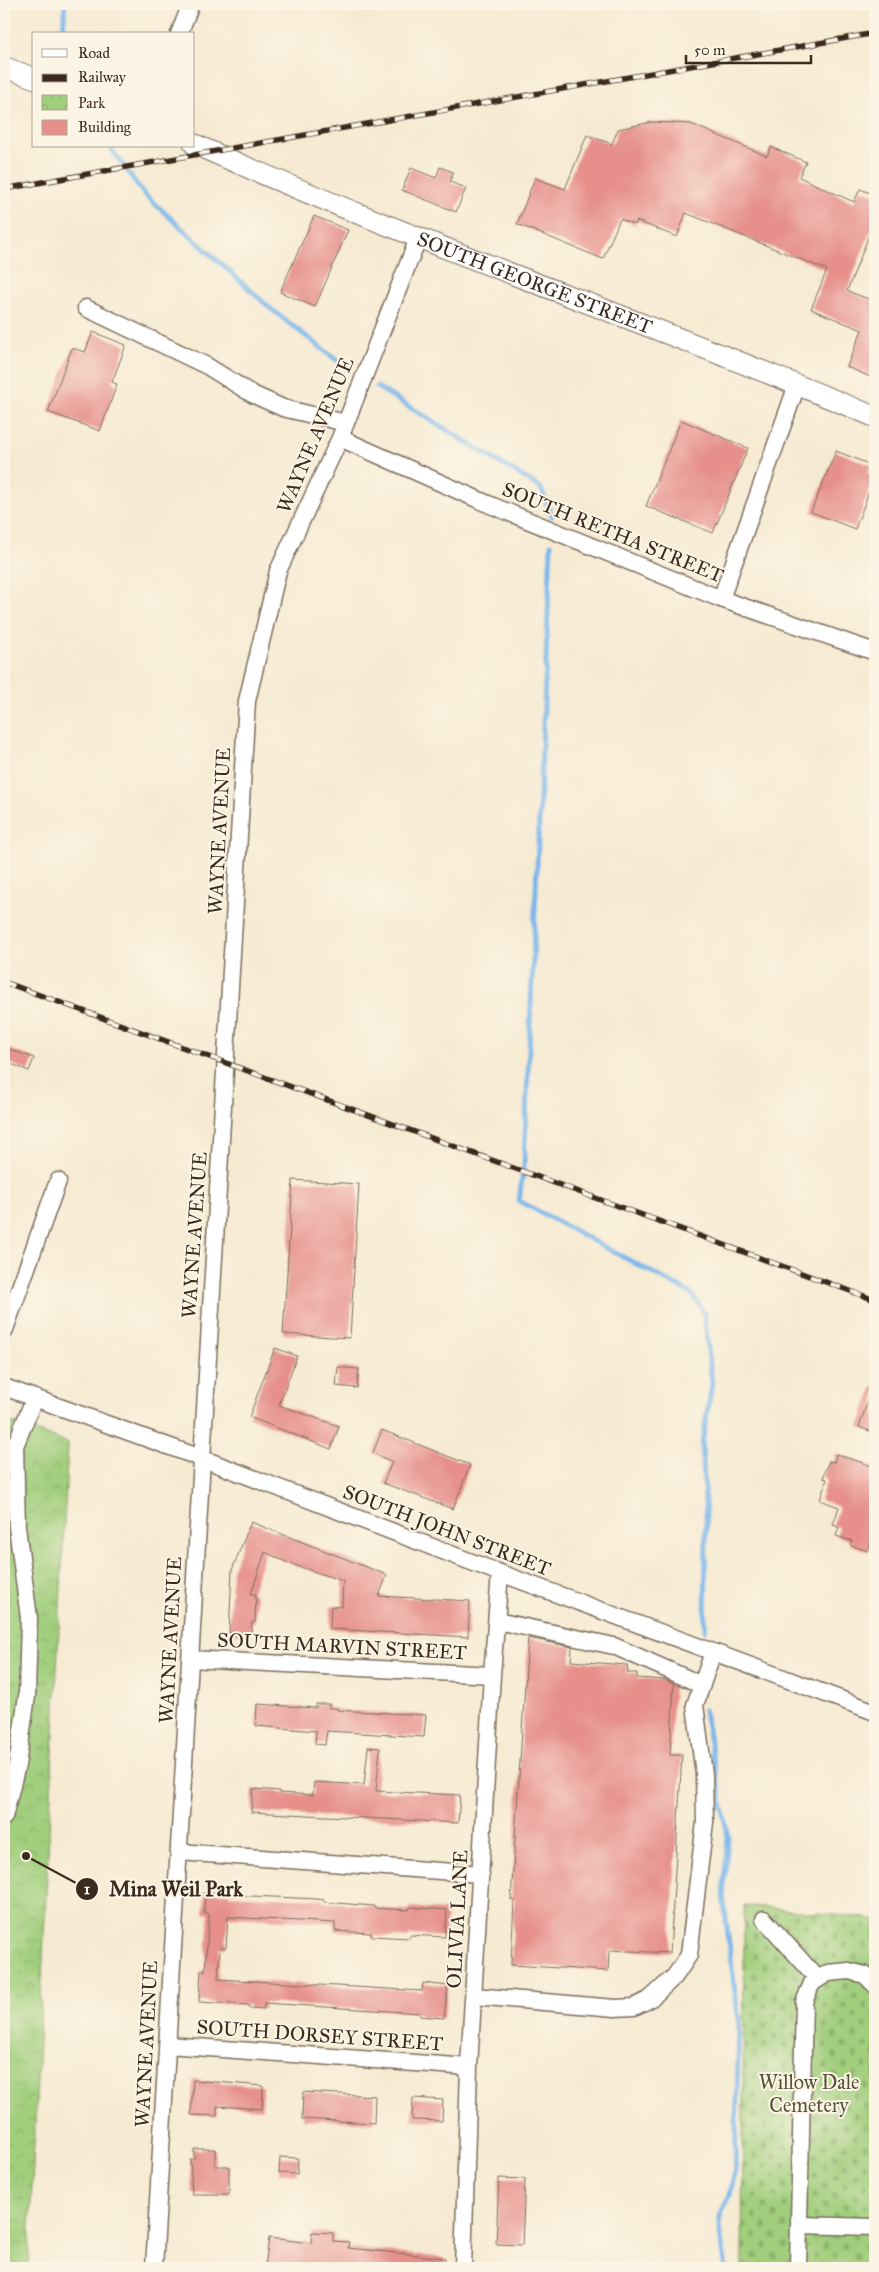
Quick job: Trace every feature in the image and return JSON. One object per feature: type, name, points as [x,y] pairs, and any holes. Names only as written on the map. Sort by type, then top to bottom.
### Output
[{"type":"main road","points":[[4,67],[32,77]]},
{"type":"main road","name":"SOUTH GEORGE STREET","points":[[195,144],[419,236],[798,385],[875,418]]},
{"type":"street","points":[[180,32],[190,4]]},
{"type":"street","name":"WAYNE AVENUE","points":[[154,2268],[247,701],[278,572],[343,430],[419,236]]},
{"type":"street","name":"SOUTH RETHA STREET","points":[[86,308],[207,366],[252,394],[283,408],[343,430],[488,504],[721,599],[875,652]]},
{"type":"street","points":[[721,599],[798,385]]},
{"type":"street","points":[[4,1332],[58,1181]]},
{"type":"street","name":"SOUTH JOHN STREET","points":[[4,1387],[201,1458],[500,1573],[875,1712]]},
{"type":"street","points":[[4,1817],[17,1765],[27,1696],[29,1618],[17,1527],[16,1446],[34,1399]]},
{"type":"street","name":"OLIVIA LANE","points":[[463,2268],[469,2067],[492,1675],[500,1573]]},
{"type":"street","points":[[497,1621],[614,1646],[702,1684]]},
{"type":"street","points":[[474,1996],[615,2008],[634,2007],[650,1999],[675,1976],[690,1955],[705,1822],[704,1774],[695,1705],[713,1652]]},
{"type":"street","name":"SOUTH MARVIN STREET","points":[[190,1659],[492,1675]]},
{"type":"street","points":[[178,1852],[481,1874]]},
{"type":"street","points":[[764,1919],[818,1979]]},
{"type":"street","points":[[798,2268],[804,2002],[812,1983],[828,1972],[849,1971],[864,1975],[875,1985]]},
{"type":"street","name":"SOUTH DORSEY STREET","points":[[168,2045],[469,2067]]},
{"type":"street","points":[[799,2225],[875,2227]]},
{"type":"green space","points":[[4,1419],[68,1443],[28,2268],[4,2268]]},
{"type":"green space","name":"Willow Dale Cemetery","points":[[744,1905],[875,1919],[875,2268],[742,2268]]},
{"type":"building","points":[[652,122],[691,124],[767,156],[771,147],[806,162],[799,177],[854,202],[860,189],[875,195],[875,220],[847,291],[874,301],[875,299],[875,379],[847,367],[862,330],[811,309],[827,270],[686,213],[677,237],[637,221],[635,225],[620,219],[603,259],[517,224],[535,178],[565,189],[587,135],[612,144],[618,129]]},
{"type":"building","points":[[440,167],[453,172],[450,182],[466,188],[456,212],[402,190],[411,168],[436,178]]},
{"type":"building","points":[[314,216],[348,230],[315,307],[280,292]]},
{"type":"building","points":[[93,332],[126,345],[112,382],[117,384],[100,431],[48,412],[72,348],[85,352]]},
{"type":"building","points":[[681,420],[748,448],[713,533],[646,506]]},
{"type":"building","points":[[836,451],[871,465],[867,473],[875,476],[855,529],[811,512]]},
{"type":"building","points":[[4,1047],[34,1058],[29,1071],[4,1061]]},
{"type":"building","points":[[293,1180],[359,1184],[350,1338],[283,1334]]},
{"type":"building","points":[[275,1348],[297,1356],[279,1405],[339,1426],[331,1449],[249,1417]]},
{"type":"building","points":[[338,1367],[359,1369],[357,1388],[336,1386]]},
{"type":"building","points":[[873,1386],[875,1386],[875,1433],[859,1427]]},
{"type":"building","points":[[382,1430],[470,1465],[453,1509],[383,1483],[392,1462],[373,1453]]},
{"type":"building","points":[[836,1454],[875,1467],[875,1542],[872,1540],[868,1551],[850,1545],[852,1541],[836,1536],[839,1527],[833,1525],[839,1507],[820,1500],[827,1479],[823,1478],[829,1461],[834,1462]]},
{"type":"building","points":[[251,1522],[387,1575],[379,1596],[470,1601],[468,1637],[330,1629],[331,1606],[342,1607],[343,1581],[288,1563],[265,1552],[251,1594],[256,1594],[255,1622],[252,1622],[251,1634],[229,1633],[232,1570]]},
{"type":"building","points":[[528,1638],[572,1647],[571,1661],[627,1665],[628,1673],[637,1673],[637,1678],[666,1680],[674,1684],[670,1755],[682,1755],[670,1953],[609,1950],[608,1971],[511,1965],[514,1900],[511,1900]]},
{"type":"building","points":[[257,1704],[316,1708],[316,1704],[329,1704],[329,1708],[337,1708],[337,1710],[426,1715],[424,1737],[327,1731],[325,1745],[315,1744],[316,1731],[256,1726]]},
{"type":"building","points":[[368,1747],[380,1748],[376,1791],[460,1795],[458,1823],[251,1812],[253,1789],[313,1795],[314,1782],[364,1785]]},
{"type":"building","points":[[205,1892],[317,1899],[324,1900],[324,1902],[374,1906],[374,1908],[409,1910],[410,1907],[447,1910],[445,1937],[410,1935],[409,1938],[371,1936],[371,1933],[335,1931],[335,1923],[228,1917],[226,1948],[220,1948],[218,1979],[422,1991],[423,1983],[448,1986],[444,2018],[420,2016],[420,2013],[264,2003],[264,2009],[249,2008],[249,2005],[199,2002],[201,1970],[205,1971],[209,1914],[204,1913]]},
{"type":"building","points":[[193,2080],[263,2086],[262,2109],[217,2106],[217,2116],[191,2115]]},
{"type":"building","points":[[303,2092],[375,2096],[374,2123],[302,2119]]},
{"type":"building","points":[[413,2098],[443,2100],[442,2121],[412,2120]]},
{"type":"building","points":[[194,2149],[215,2149],[215,2166],[229,2166],[229,2194],[192,2194],[190,2159],[194,2159]]},
{"type":"building","points":[[280,2157],[298,2158],[297,2174],[279,2173]]},
{"type":"building","points":[[499,2178],[525,2179],[522,2245],[496,2244]]},
{"type":"building","points":[[312,2232],[333,2233],[333,2241],[349,2242],[348,2248],[445,2258],[444,2268],[265,2268],[269,2238],[311,2243]]},
{"type":"waterway","points":[[63,32],[65,4]]},
{"type":"waterway","points":[[111,148],[143,193],[270,308],[348,369]]},
{"type":"waterway","points":[[377,387],[541,488],[552,516]]},
{"type":"waterway","points":[[551,544],[524,1164],[519,1201],[692,1294],[704,1313],[712,1384],[702,1443],[706,1520],[705,1630]]},
{"type":"waterway","points":[[704,1710],[728,1837],[723,1896],[739,2023],[735,2172],[730,2194],[720,2217],[720,2234],[726,2268]]},
{"type":"railway","points":[[4,189],[875,33]]},
{"type":"railway","points":[[4,982],[875,1300]]},
{"type":"place","name":"Mina Weil Park","points":[[26,1856]]}]
